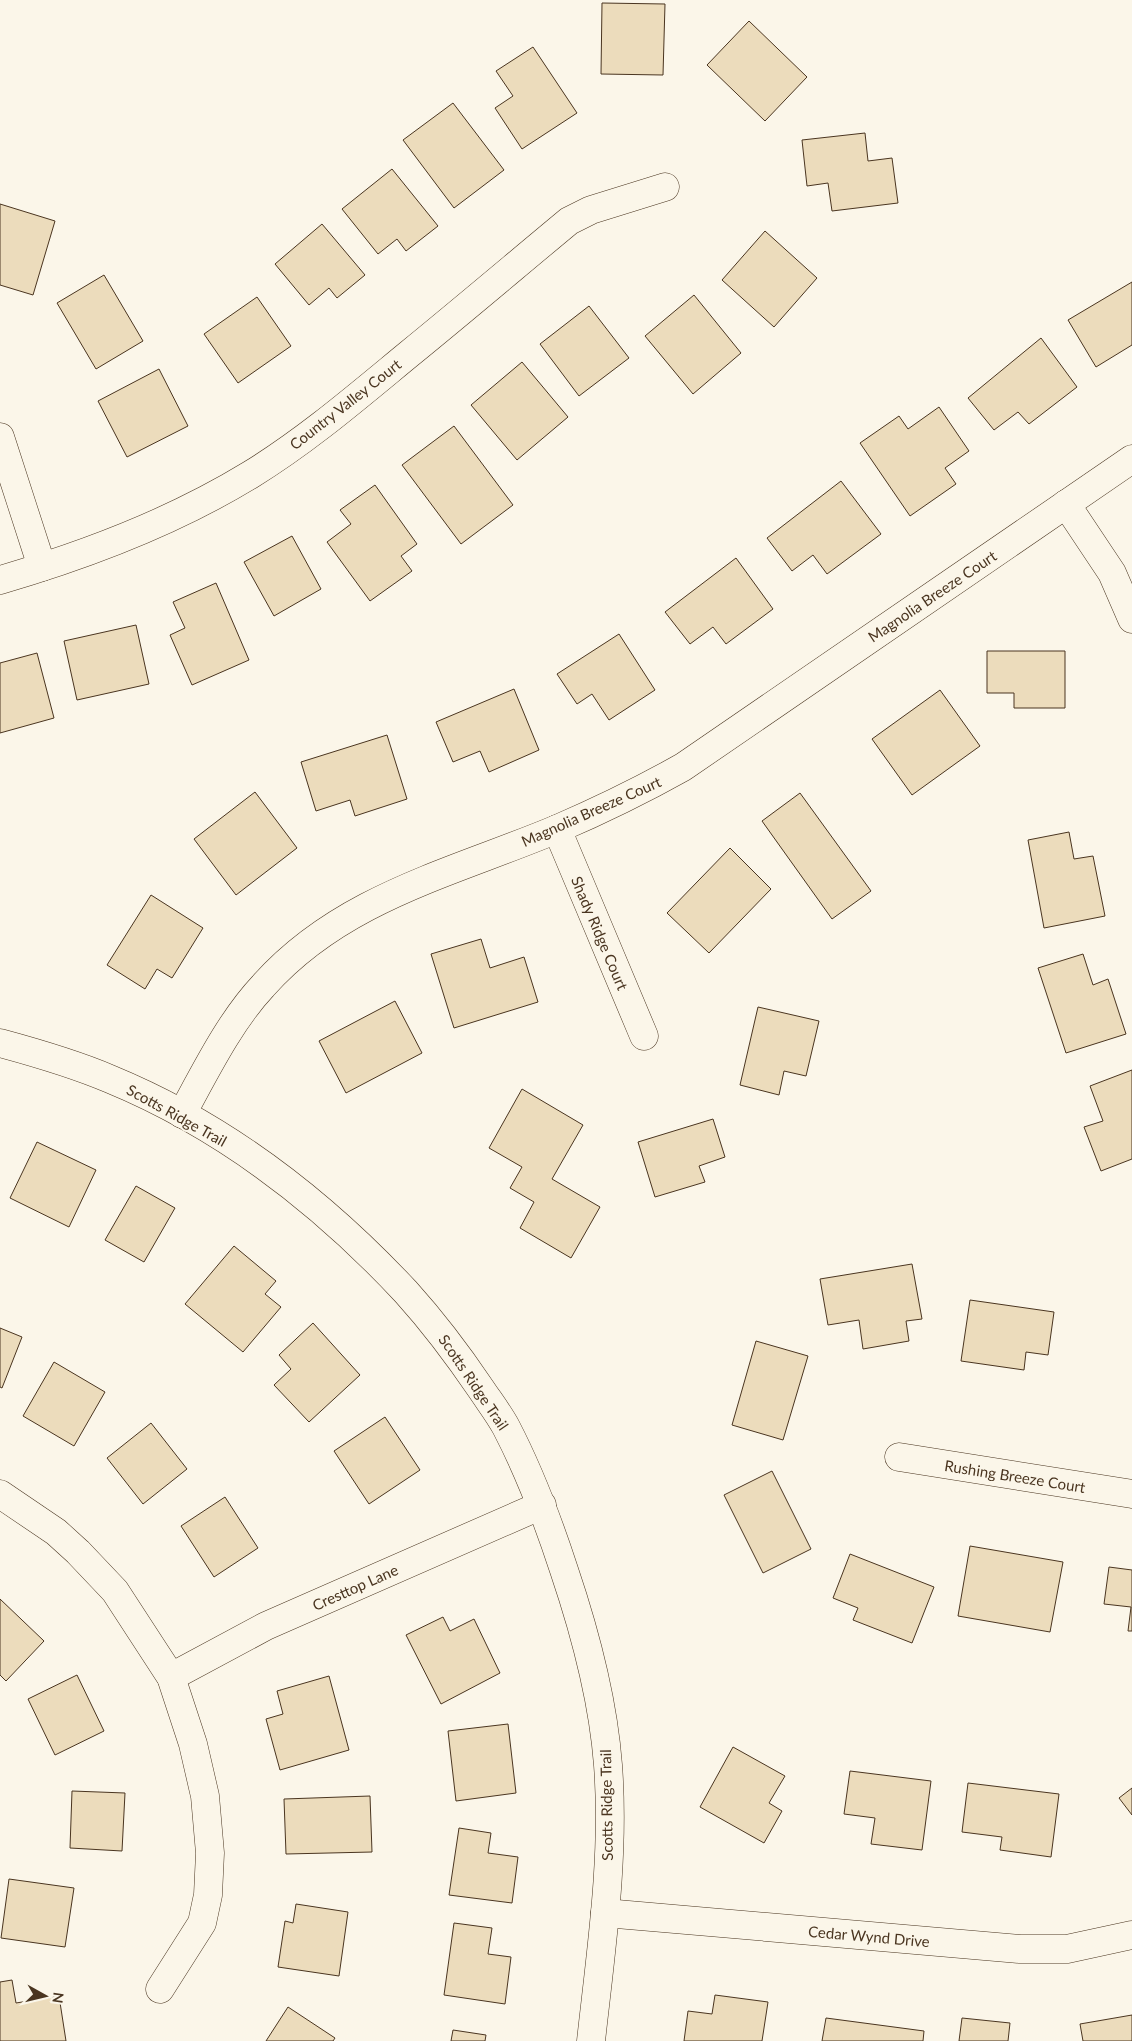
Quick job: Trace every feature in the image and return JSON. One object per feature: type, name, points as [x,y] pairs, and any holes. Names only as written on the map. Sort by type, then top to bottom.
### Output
[{"type":"street","name":"Country Valley Court","points":[[0,580],[42,568],[111,542],[159,521],[250,475],[367,390],[569,221],[591,210],[665,187]]},
{"type":"street","points":[[0,437],[42,568]]},
{"type":"street","name":"Magnolia Breeze Court","points":[[182,1114],[204,1074],[262,986],[314,937],[354,912],[404,889],[557,829],[637,793],[683,767],[1132,459]]},
{"type":"street","points":[[1066,504],[1112,573],[1132,619]]},
{"type":"street","name":"Shady Ridge Court","points":[[557,829],[644,1036]]},
{"type":"street","name":"Scotts Ridge Trail","points":[[0,1043],[111,1079],[182,1114],[269,1168],[328,1215],[367,1250],[431,1319],[504,1424],[542,1504],[580,1616],[600,1710],[608,1763],[610,1826],[605,1913],[591,2041]]},
{"type":"street","name":"Rushing Breeze Court","points":[[899,1457],[1132,1494]]},
{"type":"street","points":[[0,1494],[56,1532],[116,1591],[172,1677],[193,1744],[203,1787],[210,1853],[208,1895],[202,1923],[160,1989]]},
{"type":"street","name":"Cresttop Lane","points":[[172,1677],[266,1626],[542,1504]]},
{"type":"street","name":"Cedar Wynd Drive","points":[[605,1913],[1020,1949],[1066,1949],[1132,1935]]},
{"type":"building","points":[[602,3],[665,4],[663,75],[601,74]]},
{"type":"building","points":[[749,21],[807,77],[765,121],[707,65]]},
{"type":"building","points":[[533,47],[577,113],[522,149],[495,108],[513,96],[496,71]]},
{"type":"building","points":[[453,103],[504,170],[454,208],[403,140]]},
{"type":"building","points":[[865,133],[868,161],[892,158],[898,203],[832,211],[828,183],[807,186],[802,140]]},
{"type":"building","points":[[392,169],[438,226],[406,251],[397,239],[378,254],[342,209]]},
{"type":"building","points":[[0,204],[55,221],[33,295],[0,285]]},
{"type":"building","points":[[322,224],[365,275],[337,298],[329,288],[309,305],[275,264]]},
{"type":"building","points":[[765,231],[817,278],[774,327],[722,280]]},
{"type":"building","points":[[104,275],[143,341],[96,369],[57,303]]},
{"type":"building","points":[[1132,282],[1132,345],[1096,367],[1068,320]]},
{"type":"building","points":[[694,295],[741,353],[693,394],[645,336]]},
{"type":"building","points":[[257,297],[291,346],[238,383],[204,334]]},
{"type":"building","points":[[589,306],[629,358],[579,396],[540,344]]},
{"type":"building","points":[[1041,338],[1077,387],[1029,424],[1018,412],[994,430],[968,398]]},
{"type":"building","points":[[522,362],[568,417],[517,460],[471,405]]},
{"type":"building","points":[[159,369],[188,426],[127,457],[98,401]]},
{"type":"building","points":[[939,407],[969,451],[945,468],[956,484],[910,516],[860,443],[899,416],[908,429]]},
{"type":"building","points":[[454,426],[513,505],[461,544],[402,465]]},
{"type":"building","points":[[841,481],[881,534],[827,574],[813,555],[792,571],[767,538]]},
{"type":"building","points":[[375,485],[417,544],[401,556],[412,571],[370,601],[327,542],[351,524],[340,510]]},
{"type":"building","points":[[292,536],[321,589],[274,616],[244,562]]},
{"type":"building","points":[[736,558],[773,609],[726,644],[713,627],[690,644],[665,612]]},
{"type":"building","points":[[216,583],[249,660],[192,685],[170,635],[185,628],[173,602]]},
{"type":"building","points":[[136,625],[149,684],[77,700],[64,641]]},
{"type":"building","points":[[619,634],[655,690],[609,720],[592,694],[577,704],[557,674]]},
{"type":"building","points":[[987,651],[1065,651],[1065,708],[1014,708],[1014,693],[987,693]]},
{"type":"building","points":[[37,653],[54,718],[0,733],[0,663]]},
{"type":"building","points":[[514,689],[539,750],[489,772],[480,751],[453,762],[436,722]]},
{"type":"building","points":[[940,690],[980,746],[912,795],[872,739]]},
{"type":"building","points":[[387,735],[407,799],[355,816],[350,800],[316,811],[301,762]]},
{"type":"building","points":[[255,792],[297,848],[236,895],[194,839]]},
{"type":"building","points":[[800,793],[871,891],[832,919],[762,821]]},
{"type":"building","points":[[1069,832],[1074,859],[1093,856],[1105,916],[1044,928],[1028,840]]},
{"type":"building","points":[[730,848],[771,889],[709,953],[667,913]]},
{"type":"building","points":[[151,895],[203,928],[172,978],[157,969],[145,989],[107,965]]},
{"type":"building","points":[[481,939],[490,968],[524,957],[538,1002],[454,1028],[431,954]]},
{"type":"building","points":[[1083,954],[1093,985],[1108,979],[1126,1034],[1066,1053],[1038,968]]},
{"type":"building","points":[[395,1001],[422,1053],[346,1093],[319,1041]]},
{"type":"building","points":[[758,1007],[819,1021],[806,1076],[784,1071],[779,1095],[740,1085]]},
{"type":"building","points":[[1132,1070],[1132,1159],[1101,1171],[1084,1127],[1103,1121],[1090,1086]]},
{"type":"building","points":[[522,1089],[583,1125],[552,1179],[600,1207],[571,1258],[520,1228],[534,1202],[510,1188],[522,1167],[489,1148]]},
{"type":"building","points":[[713,1119],[725,1157],[699,1166],[705,1182],[655,1197],[638,1142]]},
{"type":"building","points":[[37,1142],[96,1170],[69,1227],[10,1198]]},
{"type":"building","points":[[136,1186],[175,1208],[144,1262],[105,1240]]},
{"type":"building","points":[[234,1246],[276,1281],[265,1294],[281,1307],[243,1352],[185,1304]]},
{"type":"building","points":[[912,1264],[922,1319],[906,1321],[909,1341],[863,1349],[859,1320],[828,1325],[820,1279]]},
{"type":"building","points":[[970,1300],[1054,1312],[1048,1355],[1026,1352],[1024,1370],[961,1361]]},
{"type":"building","points":[[313,1323],[360,1375],[309,1422],[274,1385],[291,1369],[279,1355]]},
{"type":"building","points":[[0,1328],[22,1337],[2,1388],[0,1387]]},
{"type":"building","points":[[756,1341],[808,1356],[783,1440],[732,1425]]},
{"type":"building","points":[[54,1362],[105,1392],[74,1446],[23,1416]]},
{"type":"building","points":[[385,1417],[420,1470],[369,1504],[334,1451]]},
{"type":"building","points":[[151,1423],[187,1469],[143,1504],[107,1458]]},
{"type":"building","points":[[772,1471],[811,1549],[763,1573],[724,1495]]},
{"type":"building","points":[[225,1497],[258,1548],[214,1577],[181,1526]]},
{"type":"building","points":[[970,1546],[1063,1562],[1050,1632],[958,1616]]},
{"type":"building","points":[[850,1554],[934,1587],[912,1643],[853,1620],[858,1608],[833,1598]]},
{"type":"building","points":[[1109,1567],[1132,1570],[1132,1631],[1128,1631],[1131,1607],[1104,1604]]},
{"type":"building","points":[[0,1599],[44,1641],[6,1681],[0,1675]]},
{"type":"building","points":[[443,1617],[450,1631],[474,1619],[500,1673],[441,1704],[406,1635]]},
{"type":"building","points":[[77,1675],[104,1731],[55,1755],[28,1699]]},
{"type":"building","points":[[329,1676],[349,1750],[280,1770],[266,1719],[283,1714],[277,1691]]},
{"type":"building","points":[[508,1724],[516,1793],[456,1801],[448,1731]]},
{"type":"building","points":[[733,1747],[785,1776],[769,1803],[782,1811],[764,1843],[700,1807]]},
{"type":"building","points":[[850,1771],[931,1781],[922,1850],[871,1844],[875,1818],[844,1814]]},
{"type":"building","points":[[968,1783],[1059,1794],[1051,1857],[1000,1850],[1002,1837],[962,1832]]},
{"type":"building","points":[[1132,1788],[1132,1815],[1119,1798]]},
{"type":"building","points":[[72,1791],[125,1793],[122,1851],[70,1848]]},
{"type":"building","points":[[370,1796],[372,1852],[286,1854],[284,1799]]},
{"type":"building","points":[[459,1828],[491,1833],[488,1853],[518,1857],[512,1903],[449,1895]]},
{"type":"building","points":[[9,1879],[74,1888],[65,1947],[1,1938]]},
{"type":"building","points":[[296,1904],[348,1912],[339,1976],[278,1967],[285,1921],[293,1923]]},
{"type":"building","points":[[454,1923],[492,1928],[488,1954],[511,1957],[505,2004],[444,1995]]},
{"type":"building","points":[[12,1980],[16,2003],[59,1996],[66,2041],[0,2041],[0,1982]]},
{"type":"building","points":[[715,1995],[768,2002],[762,2041],[684,2041],[688,2011],[712,2014]]},
{"type":"building","points":[[288,2007],[335,2038],[333,2041],[266,2041]]},
{"type":"building","points":[[1132,2015],[1132,2041],[1083,2041],[1080,2024]]},
{"type":"building","points":[[826,2018],[924,2031],[923,2041],[822,2041]]},
{"type":"building","points":[[962,2018],[1010,2023],[1008,2041],[959,2041]]},
{"type":"building","points":[[453,2030],[486,2035],[485,2041],[451,2041]]}]
